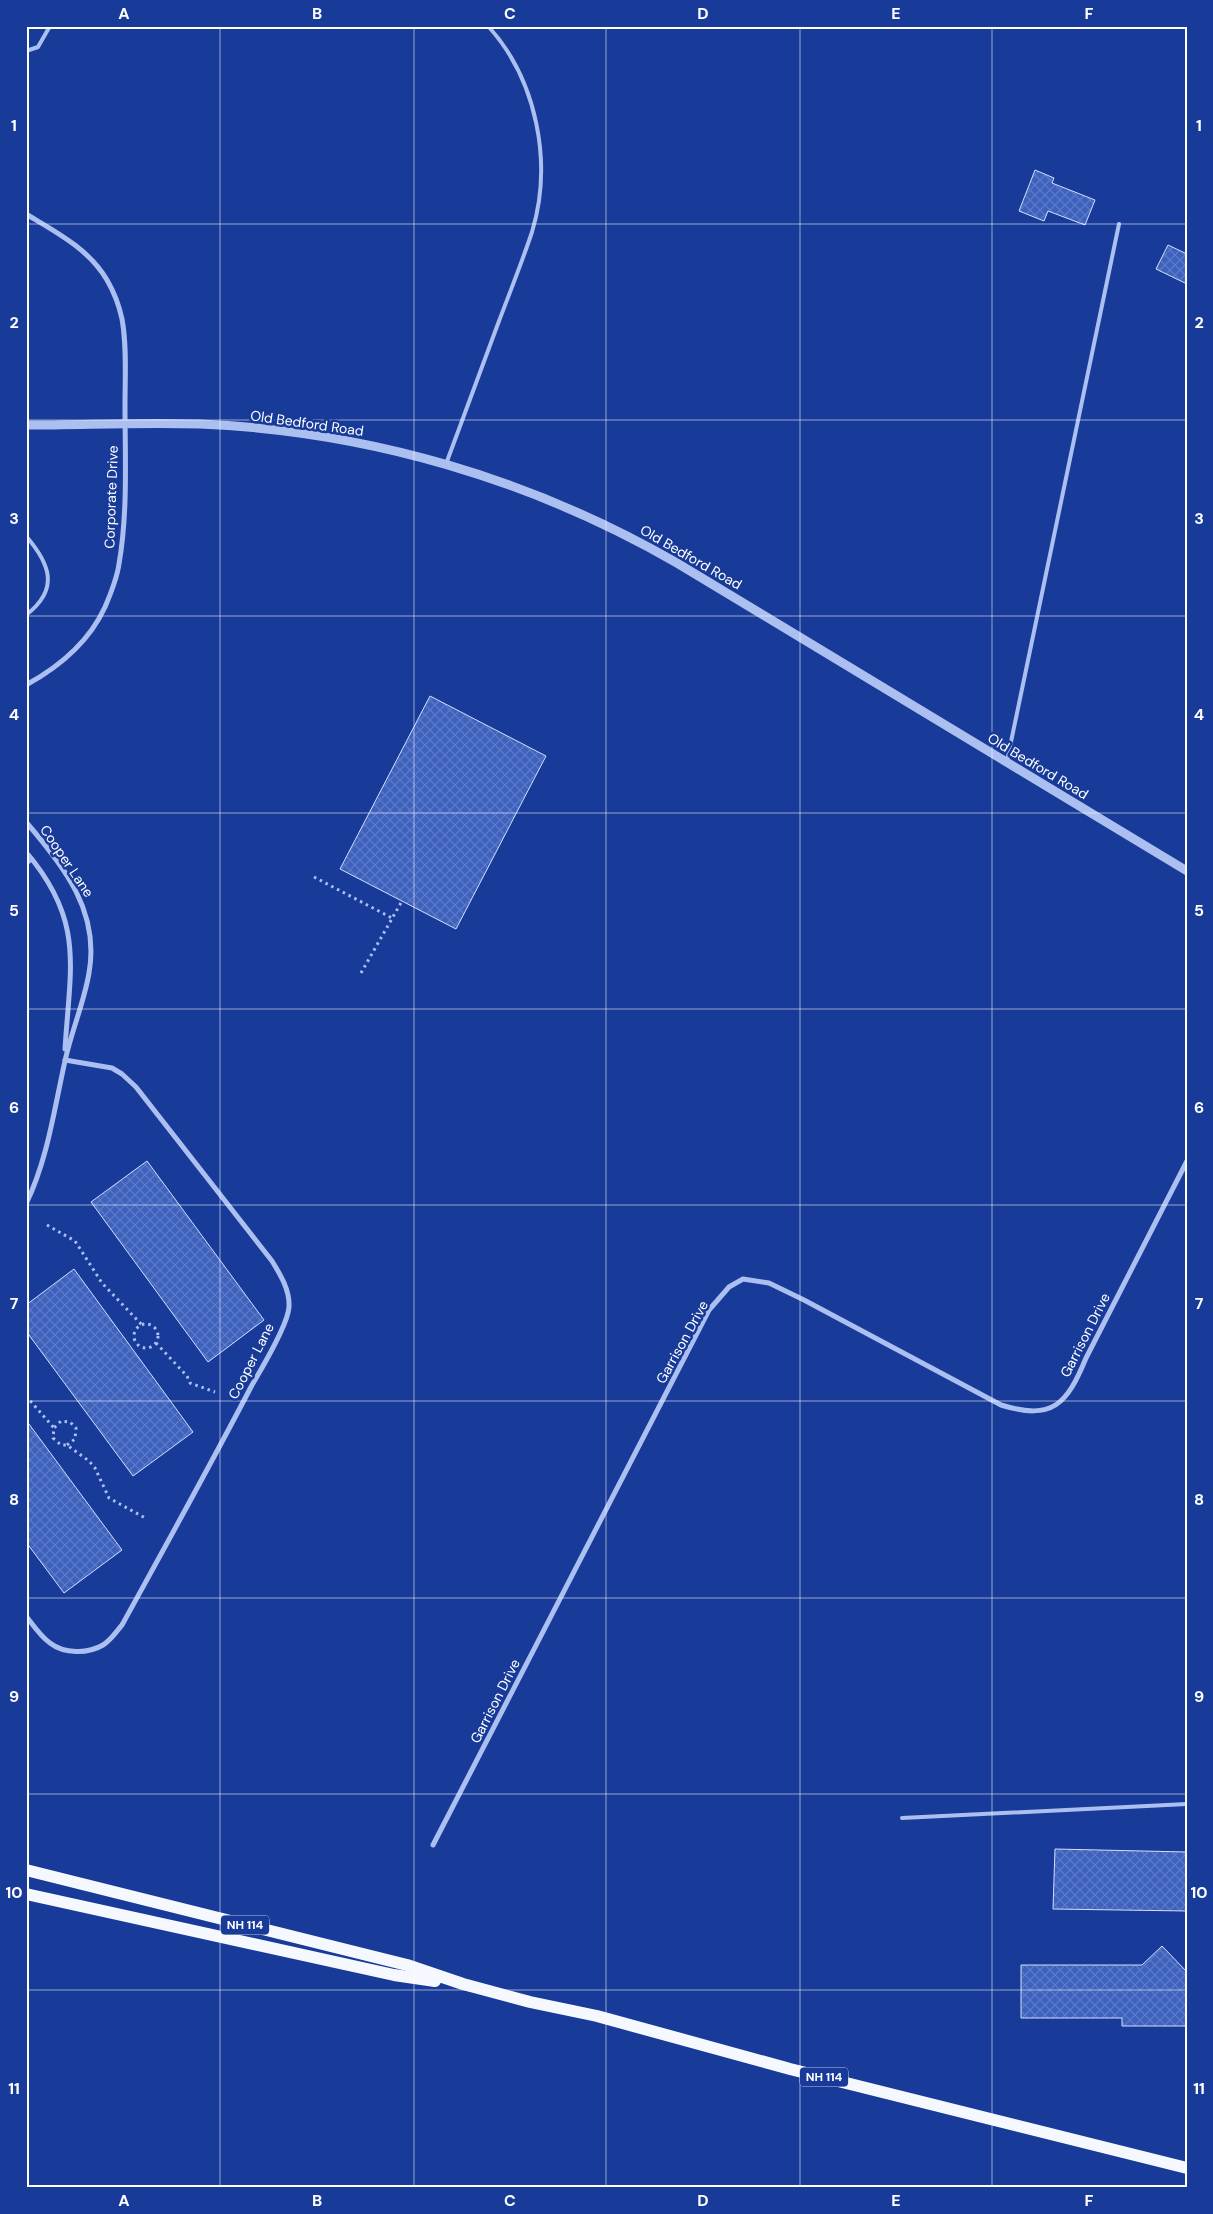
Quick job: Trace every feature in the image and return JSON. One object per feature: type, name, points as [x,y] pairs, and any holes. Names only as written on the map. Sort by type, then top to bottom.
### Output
[{"type":"main road","name":"NH 114","points":[[26,1870],[407,1965],[462,1984],[530,2002],[597,2016],[773,2064],[1187,2168]]},
{"type":"main road","name":"NH 114","points":[[26,1894],[394,1975],[462,1984]]},
{"type":"street","points":[[26,214],[77,246],[94,262],[113,293],[122,320],[125,422]]},
{"type":"street","name":"Old Bedford Road","points":[[26,425],[125,422],[267,429],[334,438],[399,451],[446,464],[527,491],[590,517],[651,548],[1187,872]]},
{"type":"street","name":"Corporate Drive","points":[[26,685],[46,674],[79,645],[104,609],[113,587],[119,565],[124,522],[125,422]]},
{"type":"street","name":"Cooper Lane","points":[[26,822],[47,846],[79,896],[86,910],[91,933],[92,953],[89,975],[65,1060],[50,1136],[26,1204]]},
{"type":"street","name":"Cooper Lane","points":[[26,852],[60,901],[70,936],[71,956],[65,1060]]},
{"type":"street","name":"Cooper Lane","points":[[26,1616],[45,1639],[62,1650],[87,1651],[101,1646],[122,1625],[270,1352],[289,1307],[287,1292],[272,1261],[136,1088],[122,1074],[112,1068],[65,1060]]},
{"type":"street","name":"Garrison Drive","points":[[433,1845],[709,1310],[729,1287],[743,1279],[769,1284],[813,1305],[1001,1405],[1023,1412],[1046,1411],[1065,1398],[1077,1379],[1187,1161]]},
{"type":"lane","points":[[26,51],[38,47],[50,26]]},
{"type":"lane","points":[[446,464],[532,232],[540,186],[539,134],[533,108],[512,58],[488,26]]},
{"type":"lane","points":[[1007,764],[1119,224]]},
{"type":"lane","points":[[26,536],[28,542],[48,570],[48,587],[43,600],[26,615]]},
{"type":"lane","points":[[26,864],[32,859]]},
{"type":"lane","points":[[902,1818],[1187,1804]]},
{"type":"path","points":[[314,878],[392,918]]},
{"type":"path","points":[[361,973],[402,901]]},
{"type":"path","points":[[47,1225],[75,1241],[102,1283],[142,1325],[153,1326],[159,1331],[156,1343],[149,1348],[143,1348],[135,1341],[136,1331],[142,1325]]},
{"type":"path","points":[[156,1343],[187,1376],[190,1383],[215,1392]]},
{"type":"path","points":[[26,1396],[54,1428]]},
{"type":"path","points":[[67,1445],[75,1439],[76,1428],[70,1422],[61,1421],[54,1428],[53,1438],[61,1445],[67,1445],[89,1460],[96,1468],[109,1498],[148,1519]]},
{"type":"building","points":[[1035,170],[1054,178],[1052,183],[1095,200],[1085,225],[1048,211],[1044,221],[1019,211]]},
{"type":"building","points":[[1168,245],[1187,254],[1187,284],[1156,269]]},
{"type":"building","points":[[430,696],[546,756],[456,929],[340,869]]},
{"type":"building","points":[[147,1161],[264,1320],[208,1362],[91,1202]]},
{"type":"building","points":[[74,1269],[193,1432],[133,1476],[26,1331],[26,1305]]},
{"type":"building","points":[[26,1420],[122,1550],[64,1593],[26,1542]]},
{"type":"building","points":[[1055,1849],[1187,1852],[1187,1911],[1053,1909]]},
{"type":"building","points":[[1162,1946],[1187,1972],[1187,2026],[1122,2026],[1122,2018],[1021,2018],[1021,1965],[1142,1965]]}]
